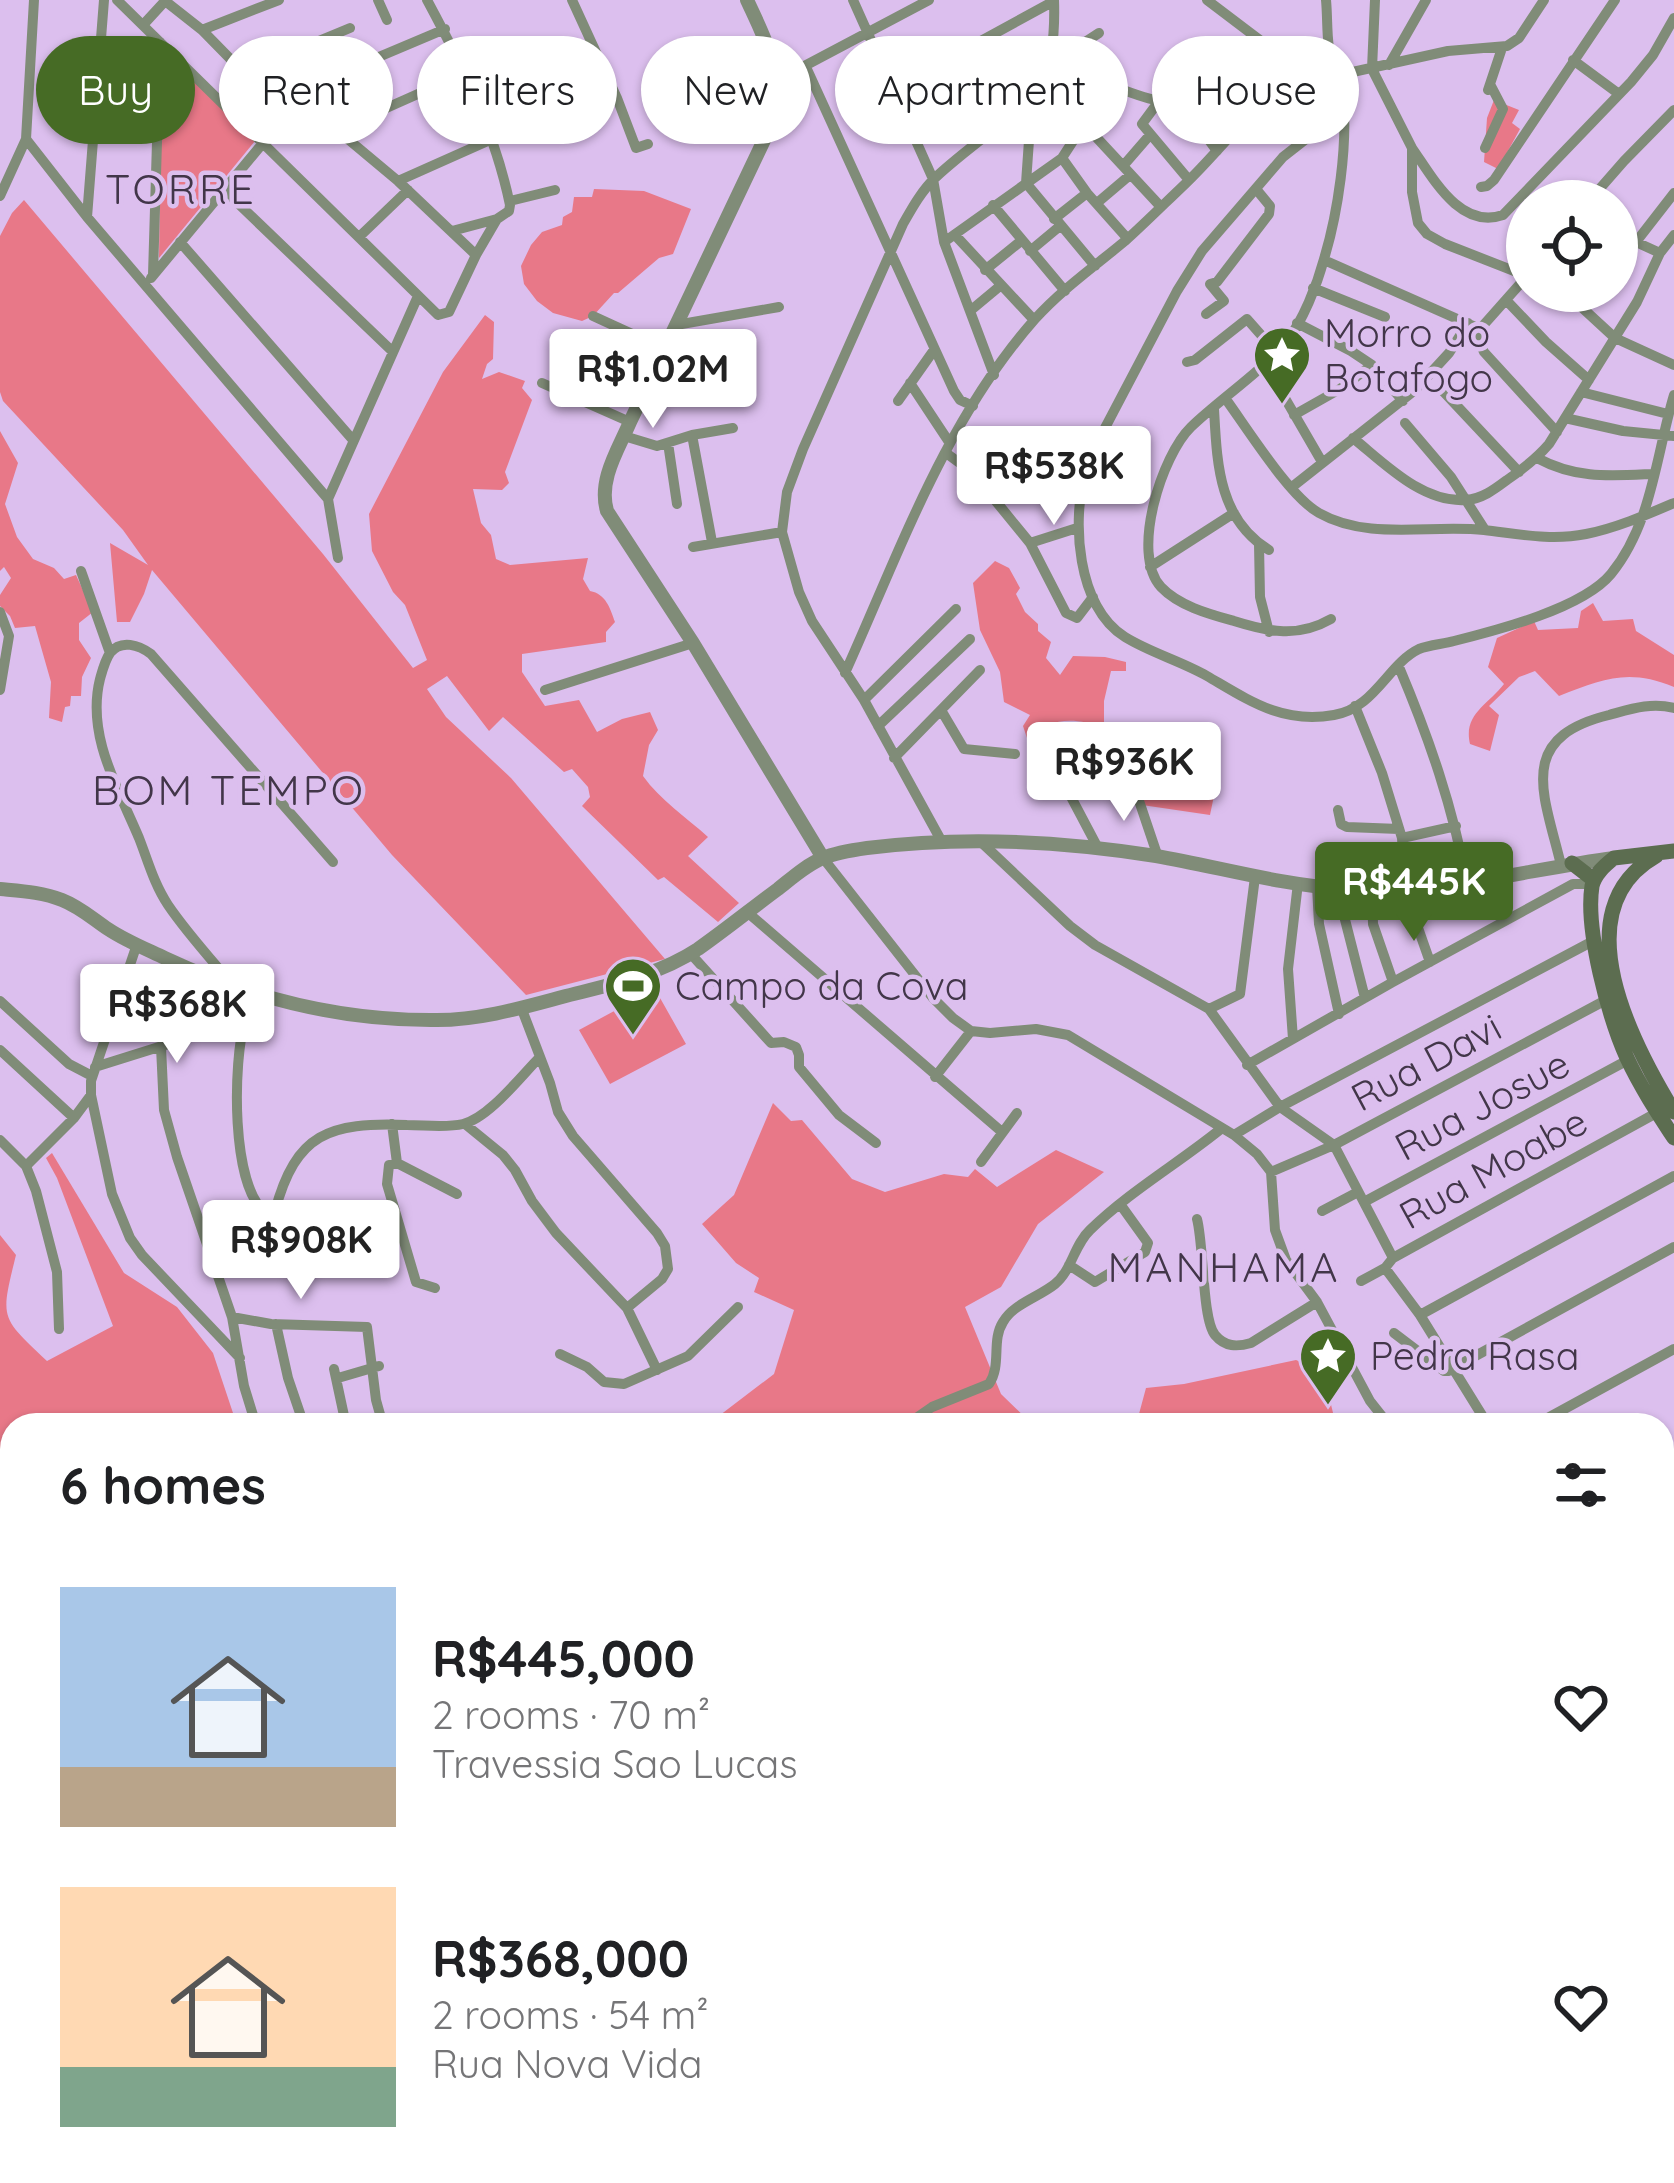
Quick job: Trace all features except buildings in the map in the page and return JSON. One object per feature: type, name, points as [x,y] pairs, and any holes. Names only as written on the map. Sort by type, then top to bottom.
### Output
[{"type":"main road","points":[[1593,882],[1614,857],[1669,851]]},
{"type":"main road","points":[[1669,851],[1633,873],[1595,940],[1606,1000],[1628,1060],[1669,1108]]},
{"type":"main road","points":[[1614,857],[1633,873]]},
{"type":"main road","points":[[1567,864],[1593,882],[1622,1011],[1669,1108],[1674,1138]]},
{"type":"street","points":[[0,196],[4,177],[26,139],[34,0]]},
{"type":"street","points":[[87,217],[104,0]]},
{"type":"street","points":[[117,0],[154,36]]},
{"type":"street","points":[[202,30],[279,0]]},
{"type":"street","points":[[378,0],[387,20]]},
{"type":"street","points":[[428,0],[448,36]]},
{"type":"street","points":[[572,0],[589,36]]},
{"type":"street","points":[[747,0],[763,36]]},
{"type":"street","points":[[853,0],[868,34]]},
{"type":"street","points":[[811,64],[928,0]]},
{"type":"street","points":[[989,36],[1054,0],[1052,36]]},
{"type":"street","points":[[1207,0],[1254,36]]},
{"type":"street","points":[[1326,0],[1331,36]]},
{"type":"street","points":[[1375,0],[1372,69],[1412,148],[1439,187],[1459,208],[1479,219],[1503,215],[1516,203],[1653,55],[1674,18]]},
{"type":"street","points":[[1388,66],[1426,0]]},
{"type":"street","points":[[1359,69],[1448,51],[1502,48],[1519,38],[1544,0]]},
{"type":"street","points":[[1481,187],[1494,180],[1615,0]]},
{"type":"street","points":[[143,25],[165,1],[219,47]]},
{"type":"street","points":[[331,36],[350,28]]},
{"type":"street","points":[[393,51],[445,29]]},
{"type":"street","points":[[1095,36],[1100,33]]},
{"type":"street","points":[[1485,148],[1503,109],[1489,89],[1502,48]]},
{"type":"street","points":[[1573,60],[1619,94]]},
{"type":"street","points":[[195,76],[219,99]]},
{"type":"street","points":[[811,78],[954,391],[973,406]]},
{"type":"street","points":[[617,98],[636,148],[648,144]]},
{"type":"street","points":[[1152,109],[1142,121],[1149,136],[1189,180]]},
{"type":"street","points":[[1607,180],[1674,110]]},
{"type":"street","points":[[985,270],[1092,198],[1126,170],[1149,136]]},
{"type":"street","points":[[26,139],[87,217],[149,280],[328,499],[338,558]]},
{"type":"street","points":[[149,280],[155,144]]},
{"type":"street","points":[[149,280],[261,144]]},
{"type":"street","points":[[265,144],[438,315],[446,314],[476,255],[509,211],[493,144]]},
{"type":"street","points":[[354,144],[476,255]]},
{"type":"street","points":[[359,237],[403,185],[481,144]]},
{"type":"street","points":[[764,144],[627,429],[603,487],[607,511],[823,858],[953,1018],[971,1031],[1036,1029],[1068,1035],[1228,1131],[1257,1154],[1271,1172],[1278,1242],[1379,1413]]},
{"type":"street","points":[[917,144],[933,179],[970,311],[994,375]]},
{"type":"street","points":[[942,842],[864,700],[812,621],[782,532],[787,492],[803,449],[916,201],[933,179],[978,144]]},
{"type":"street","points":[[1030,144],[1026,182],[1095,266]]},
{"type":"street","points":[[950,238],[1062,158],[1071,144]]},
{"type":"street","points":[[1102,144],[1161,207]]},
{"type":"street","points":[[1212,144],[1217,151]]},
{"type":"street","points":[[845,673],[947,448],[994,375],[1034,320],[1224,144]]},
{"type":"street","points":[[1298,144],[1192,266],[1086,470],[1077,528],[1082,562],[1102,616],[1124,637],[1277,714],[1339,715],[1368,698],[1419,649],[1499,629],[1597,589],[1613,572],[1644,516],[1652,474],[1668,436],[1674,395]]},
{"type":"street","points":[[1330,619],[1312,628],[1269,632],[1216,616],[1180,602],[1161,587],[1147,552],[1166,470],[1177,445],[1288,340],[1297,323],[1324,260],[1342,144]]},
{"type":"street","points":[[1412,148],[1418,223],[1444,244],[1506,268]]},
{"type":"street","points":[[1062,158],[1127,238]]},
{"type":"street","points":[[223,189],[392,351]]},
{"type":"street","points":[[1205,314],[1224,301],[1210,284],[1217,282],[1269,214],[1270,206],[1256,189]]},
{"type":"street","points":[[510,201],[555,190]]},
{"type":"street","points":[[1638,239],[1674,193]]},
{"type":"street","points":[[993,205],[1065,291]]},
{"type":"street","points":[[452,231],[501,217]]},
{"type":"street","points":[[1353,438],[1414,485],[1468,501],[1488,494],[1538,458],[1557,432],[1674,235]]},
{"type":"street","points":[[950,238],[1034,320]]},
{"type":"street","points":[[180,242],[353,440]]},
{"type":"street","points":[[1638,243],[1660,253]]},
{"type":"street","points":[[1324,260],[1480,329]]},
{"type":"street","points":[[970,311],[1000,286]]},
{"type":"street","points":[[1313,287],[1385,316]]},
{"type":"street","points":[[328,499],[418,296]]},
{"type":"street","points":[[1506,302],[1480,329],[1479,341],[1557,432]]},
{"type":"street","points":[[676,326],[779,308]]},
{"type":"street","points":[[1517,312],[1588,380]]},
{"type":"street","points":[[1588,312],[1616,338],[1674,365]]},
{"type":"street","points":[[593,316],[665,349]]},
{"type":"street","points":[[1186,362],[1247,319],[1276,352]]},
{"type":"street","points":[[1292,488],[1429,377],[1468,322]]},
{"type":"street","points":[[1297,323],[1372,364],[1402,401]]},
{"type":"street","points":[[898,401],[934,350]]},
{"type":"street","points":[[1264,362],[1322,462]]},
{"type":"street","points":[[1294,416],[1372,364]]},
{"type":"street","points":[[542,382],[650,445],[733,428]]},
{"type":"street","points":[[910,383],[947,448],[1030,543],[1066,614],[1077,618],[1093,597]]},
{"type":"street","points":[[1442,390],[1520,472]]},
{"type":"street","points":[[1581,392],[1668,414]]},
{"type":"street","points":[[1226,398],[1292,488],[1317,513],[1351,524],[1560,537],[1588,534],[1674,503]]},
{"type":"street","points":[[1214,409],[1222,488],[1234,513],[1264,547],[1260,597],[1269,632]]},
{"type":"street","points":[[1565,418],[1668,436]]},
{"type":"street","points":[[1405,423],[1451,476],[1486,530]]},
{"type":"street","points":[[692,435],[712,542]]},
{"type":"street","points":[[668,443],[677,504]]},
{"type":"street","points":[[1538,458],[1577,474],[1652,474]]},
{"type":"street","points":[[1150,568],[1234,513]]},
{"type":"street","points":[[1030,543],[1077,528]]},
{"type":"street","points":[[693,547],[782,532]]},
{"type":"street","points":[[80,571],[110,652],[99,686],[97,715],[111,773],[154,882],[232,986]]},
{"type":"street","points":[[864,700],[956,610]]},
{"type":"street","points":[[0,612],[8,636],[0,688]]},
{"type":"street","points":[[878,726],[970,639]]},
{"type":"street","points":[[545,690],[693,644]]},
{"type":"street","points":[[110,652],[133,645],[152,654],[333,862]]},
{"type":"street","points":[[1399,667],[1429,737],[1468,884]]},
{"type":"street","points":[[895,758],[980,670]]},
{"type":"street","points":[[1567,864],[1542,784],[1548,752],[1571,727],[1590,719],[1658,704],[1674,708]]},
{"type":"street","points":[[1355,706],[1400,834],[1405,891],[1430,962]]},
{"type":"street","points":[[941,710],[964,749],[1016,754]]},
{"type":"street","points":[[1131,777],[1158,856]]},
{"type":"street","points":[[1070,795],[1098,848]]},
{"type":"street","points":[[1338,810],[1341,824],[1347,827],[1400,834],[1456,826]]},
{"type":"street","points":[[0,890],[59,898],[137,944],[209,978],[296,1006],[435,1020],[468,1019],[647,975],[690,953],[802,870],[823,858],[864,848],[981,842],[1098,848],[1255,877],[1372,891],[1468,884],[1614,857]]},
{"type":"street","points":[[981,842],[1095,945],[1209,1009],[1280,1107],[1334,1145],[1389,1263],[1481,1413]]},
{"type":"street","points":[[1209,1009],[1240,994],[1255,877]]},
{"type":"street","points":[[1247,1065],[1573,884],[1593,882]]},
{"type":"street","points":[[1293,1039],[1288,969],[1298,883]]},
{"type":"street","points":[[1317,886],[1319,924],[1339,1014]]},
{"type":"street","points":[[1341,889],[1365,998]]},
{"type":"street","points":[[1372,891],[1373,924],[1393,982]]},
{"type":"street","points":[[747,912],[1002,1132]]},
{"type":"street","points":[[923,1413],[989,1384],[1004,1320],[1055,1284],[1087,1233],[1120,1204],[1228,1131],[1595,940]]},
{"type":"street","points":[[137,944],[93,1071],[91,1095],[112,1194],[130,1238],[150,1264],[240,1358]]},
{"type":"street","points":[[690,953],[771,1043],[796,1047],[799,1067],[839,1115],[876,1143]]},
{"type":"street","points":[[258,994],[245,1020],[236,1122],[242,1165],[261,1212],[267,1214],[275,1211],[289,1169],[311,1142],[348,1128],[465,1124],[484,1114],[540,1057]]},
{"type":"street","name":"Rua Davi","points":[[1271,1172],[1334,1145],[1606,1000]]},
{"type":"street","points":[[0,1001],[69,1064],[93,1071],[245,1020]]},
{"type":"street","points":[[521,1007],[558,1112],[665,1246],[668,1269],[662,1279],[627,1308]]},
{"type":"street","points":[[935,1077],[971,1031]]},
{"type":"street","points":[[161,1047],[164,1111],[232,1317],[252,1413]]},
{"type":"street","points":[[0,1050],[74,1118]]},
{"type":"street","name":"Rua Josue","points":[[1322,1211],[1361,1197],[1628,1060]]},
{"type":"street","points":[[26,1166],[91,1095]]},
{"type":"street","name":"Rua Moabe","points":[[1361,1281],[1669,1108]]},
{"type":"street","points":[[981,1162],[1017,1113]]},
{"type":"street","points":[[392,1124],[397,1163]]},
{"type":"street","points":[[465,1124],[503,1156],[556,1233],[627,1308],[657,1370]]},
{"type":"street","points":[[0,1140],[26,1166],[36,1191],[57,1272],[59,1329]]},
{"type":"street","points":[[435,1288],[416,1282],[388,1184],[389,1165],[397,1163],[457,1194]]},
{"type":"street","points":[[1420,1315],[1674,1176]]},
{"type":"street","points":[[1069,1265],[1095,1282],[1145,1252],[1148,1243],[1143,1233],[1120,1204]]},
{"type":"street","points":[[1198,1219],[1208,1320],[1221,1341],[1239,1346],[1251,1343],[1317,1302]]},
{"type":"street","points":[[1394,1334],[1444,1371],[1674,1247]]},
{"type":"street","points":[[560,1354],[604,1382],[634,1380],[688,1356],[738,1307]]},
{"type":"street","points":[[232,1317],[367,1328],[381,1413]]},
{"type":"street","points":[[276,1324],[301,1413]]},
{"type":"street","points":[[1557,1413],[1674,1349]]},
{"type":"street","points":[[344,1413],[336,1373],[375,1367]]},
{"type":"shaded area","points":[[195,82],[219,106],[219,144],[253,144],[159,258],[161,144],[195,144]]},
{"type":"shaded area","points":[[1494,100],[1519,110],[1512,123],[1520,129],[1498,169],[1484,162],[1487,118]]},
{"type":"shaded area","points":[[594,189],[644,191],[691,209],[673,254],[659,258],[582,321],[553,313],[537,301],[524,284],[521,266],[542,232],[562,225],[563,217],[572,212],[574,197],[592,197]]},
{"type":"shaded area","points":[[24,200],[323,554],[413,668],[427,660],[405,605],[372,551],[369,514],[443,372],[485,315],[494,322],[493,359],[482,379],[499,372],[525,381],[522,388],[532,400],[505,472],[509,483],[502,490],[473,489],[481,523],[491,535],[496,559],[510,565],[588,558],[583,579],[590,591],[607,602],[615,622],[606,632],[606,642],[522,654],[522,672],[545,706],[579,700],[597,732],[650,712],[658,730],[649,745],[643,776],[708,837],[688,856],[739,903],[718,922],[664,877],[658,880],[582,806],[590,797],[588,787],[572,769],[564,772],[503,717],[489,731],[447,676],[427,689],[446,717],[511,778],[665,959],[526,995],[392,855],[152,570],[130,622],[117,622],[110,543],[148,565],[123,530],[3,401],[0,392],[0,236]]},
{"type":"shaded area","points":[[0,431],[18,463],[5,504],[17,537],[33,559],[54,568],[64,579],[76,575],[93,612],[79,623],[79,640],[91,658],[82,677],[81,696],[71,696],[62,722],[49,718],[51,682],[35,626],[15,628],[0,606],[0,595],[11,578],[4,567],[0,571]]},
{"type":"shaded area","points":[[995,561],[1009,568],[1025,612],[1051,642],[1046,658],[1060,675],[1073,656],[1126,662],[1126,671],[1111,671],[1104,728],[1064,721],[1027,738],[1023,726],[1030,715],[1004,702],[1000,672],[980,630],[973,583]]},
{"type":"shaded area","points":[[1593,603],[1603,621],[1633,619],[1636,631],[1674,655],[1674,687],[1643,678],[1616,678],[1559,696],[1535,671],[1519,677],[1489,706],[1499,715],[1490,751],[1470,744],[1473,717],[1504,684],[1488,667],[1497,638],[1534,621],[1538,630],[1578,628],[1581,611]]},
{"type":"shaded area","points":[[1147,774],[1216,786],[1210,815],[1142,805]]},
{"type":"shaded area","name":"Campo da Cova","points":[[655,989],[686,1044],[610,1084],[579,1030]]},
{"type":"shaded area","points":[[773,1103],[791,1121],[802,1120],[852,1179],[885,1192],[944,1174],[968,1177],[975,1169],[997,1187],[1056,1150],[1104,1172],[1038,1224],[1001,1287],[965,1307],[1001,1394],[1021,1413],[723,1413],[774,1374],[794,1310],[754,1292],[759,1278],[736,1263],[702,1224],[734,1195]]},
{"type":"shaded area","points":[[52,1153],[124,1273],[177,1307],[213,1353],[233,1413],[0,1413],[0,1235],[16,1255],[7,1293],[8,1315],[20,1335],[47,1361],[113,1326],[46,1158]]},
{"type":"shaded area","points":[[295,1229],[304,1251],[268,1266],[259,1245]]},
{"type":"shaded area","points":[[1296,1360],[1323,1372],[1333,1413],[1139,1413],[1146,1388]]},
{"type":"place","name":"Morro do Botafogo","points":[[1282,406]]},
{"type":"place","name":"Campo da Cova","points":[[633,1037]]},
{"type":"place","name":"Pedra Rasa","points":[[1328,1407]]},
{"type":"district","name":"TORRE","points":[[181,189]]},
{"type":"district","name":"BOM TEMPO","points":[[229,790]]},
{"type":"district","name":"MANHAMA","points":[[1224,1267]]}]
